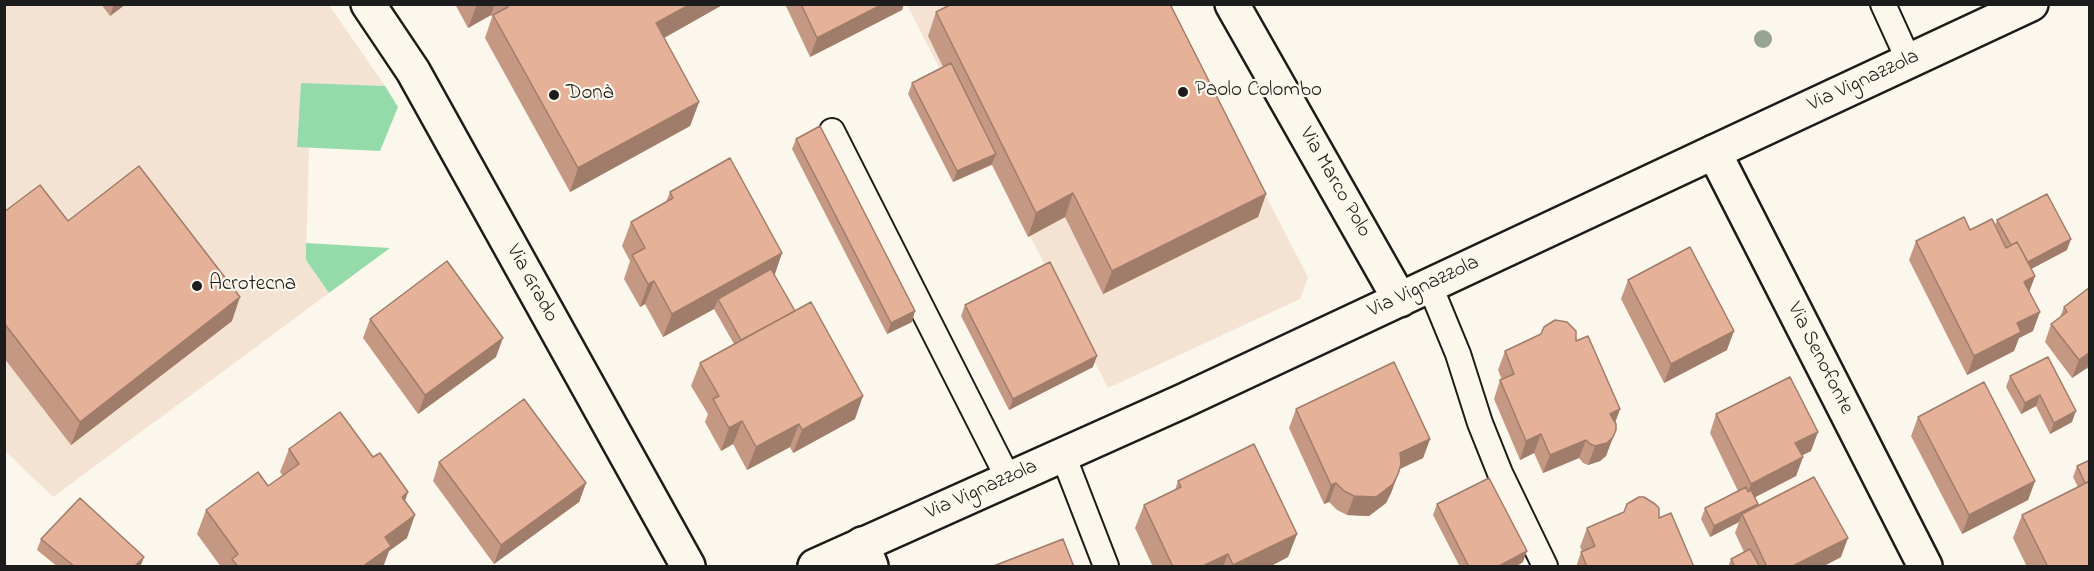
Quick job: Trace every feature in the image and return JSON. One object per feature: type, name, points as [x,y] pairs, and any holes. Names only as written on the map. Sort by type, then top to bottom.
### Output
[{"type":"street","name":"Via Grado","points":[[368,4],[413,71],[688,567]]},
{"type":"street","name":"Via Marco Polo","points":[[1232,4],[1400,300]]},
{"type":"street","name":"Via Vignazzola","points":[[815,567],[866,555],[1008,478],[1400,300],[2031,4]]},
{"type":"street","name":"Via Senofonte","points":[[1714,152],[1925,567]]},
{"type":"lane","points":[[1883,4],[1910,61]]},
{"type":"lane","points":[[832,131],[1008,478]]},
{"type":"lane","points":[[1430,286],[1458,354],[1480,423],[1500,473],[1545,567]]},
{"type":"lane","points":[[1063,454],[1107,567]]},
{"type":"shaded area","points":[[4,5],[329,5],[385,86],[301,84],[297,147],[309,147],[306,260],[329,293],[53,497],[5,451]]},
{"type":"shaded area","points":[[907,5],[1167,5],[1308,277],[1300,299],[1108,388],[947,74],[943,75]]},
{"type":"green space","points":[[301,83],[385,86],[398,107],[380,151],[297,147]]},
{"type":"green space","points":[[306,243],[390,248],[329,293],[306,260]]},
{"type":"building","points":[[507,4],[691,4],[656,23],[699,102],[578,168],[493,15],[508,7]]},
{"type":"building","points":[[801,4],[883,4],[817,38]]},
{"type":"building","points":[[952,4],[1170,4],[1266,194],[1112,271],[1073,193],[1036,213],[936,12]]},
{"type":"building","points":[[951,63],[996,154],[957,171],[912,83]]},
{"type":"building","points":[[820,126],[915,311],[891,323],[796,139]]},
{"type":"building","points":[[730,158],[782,253],[672,314],[654,281],[648,284],[632,255],[645,248],[631,222],[673,198],[670,192]]},
{"type":"building","points":[[139,166],[240,297],[80,422],[4,323],[4,212],[40,185],[68,221]]},
{"type":"building","points":[[2047,194],[2071,239],[2028,262],[2017,242],[2011,245],[1997,220]]},
{"type":"building","points":[[1964,217],[1970,230],[1992,219],[2006,248],[2017,242],[2035,276],[2024,282],[2040,312],[2017,323],[2021,332],[1974,356],[1916,241]]},
{"type":"building","points":[[1690,247],[1734,331],[1671,364],[1628,280]]},
{"type":"building","points":[[447,261],[503,338],[425,395],[370,319]]},
{"type":"building","points":[[1050,262],[1097,356],[1013,399],[965,305]]},
{"type":"building","points":[[771,269],[795,311],[741,340],[718,299]]},
{"type":"building","points":[[2090,287],[2090,352],[2079,360],[2051,324],[2067,312],[2064,307]]},
{"type":"building","points":[[811,302],[863,396],[802,430],[799,424],[756,447],[742,421],[729,428],[713,399],[719,396],[700,363]]},
{"type":"building","points":[[1555,320],[1567,322],[1576,331],[1576,341],[1588,336],[1620,409],[1610,414],[1616,424],[1616,430],[1607,443],[1595,446],[1586,440],[1550,455],[1541,434],[1526,441],[1500,380],[1514,374],[1505,351],[1541,334],[1544,327]]},
{"type":"building","points":[[2048,357],[2076,411],[2054,423],[2040,395],[2025,403],[2010,376]]},
{"type":"building","points":[[1394,362],[1430,439],[1400,453],[1401,464],[1393,484],[1376,497],[1354,496],[1344,491],[1336,483],[1331,485],[1296,409]]},
{"type":"building","points":[[1790,377],[1818,432],[1795,443],[1803,457],[1751,484],[1716,414]]},
{"type":"building","points":[[1984,382],[2035,481],[1969,515],[1918,417]]},
{"type":"building","points":[[524,399],[586,483],[501,545],[439,462]]},
{"type":"building","points":[[340,412],[373,457],[380,453],[408,492],[402,497],[415,515],[385,537],[391,546],[362,567],[238,567],[232,559],[238,554],[206,510],[258,472],[268,486],[299,464],[289,449]]},
{"type":"building","points":[[1254,444],[1297,534],[1233,565],[1228,554],[1201,567],[1173,567],[1144,505],[1181,487],[1178,481]]},
{"type":"building","points":[[2090,460],[2090,481],[2085,483],[2077,466]]},
{"type":"building","points":[[1814,477],[1848,538],[1791,567],[1767,567],[1742,514]]},
{"type":"building","points":[[1489,478],[1527,551],[1497,567],[1469,567],[1437,504]]},
{"type":"building","points":[[2090,481],[2090,567],[2048,567],[2022,515]]},
{"type":"building","points":[[1746,487],[1748,492],[1751,490],[1758,504],[1714,526],[1705,508]]},
{"type":"building","points":[[1639,497],[1644,497],[1659,508],[1659,518],[1671,513],[1694,567],[1587,567],[1581,552],[1595,546],[1587,528],[1624,512],[1627,504]]},
{"type":"building","points":[[80,498],[144,557],[134,567],[75,567],[41,539]]},
{"type":"building","points":[[1063,539],[1074,567],[991,567]]},
{"type":"building","points":[[1750,549],[1760,567],[1735,567],[1731,559]]},
{"type":"place","name":"Paolo Colombo","points":[[1183,92]]},
{"type":"place","name":"Donà","points":[[554,95]]},
{"type":"place","name":"Acrotecna","points":[[197,286]]}]
